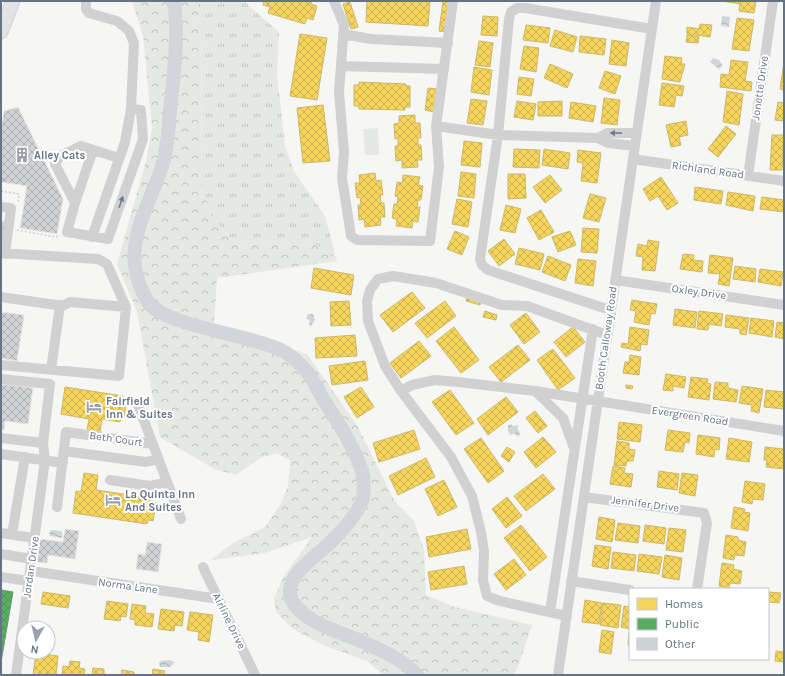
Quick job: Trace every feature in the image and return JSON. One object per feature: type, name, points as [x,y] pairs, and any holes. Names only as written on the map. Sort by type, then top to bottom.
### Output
[{"type":"main road","points":[[1,32],[13,1]]},
{"type":"street","points":[[86,1],[86,9],[89,13],[117,21],[129,31],[134,43],[131,109],[125,142],[92,237]]},
{"type":"street","points":[[334,1],[344,24],[339,92],[344,152],[342,178],[351,236],[357,240],[430,241],[440,167],[436,126],[453,1]]},
{"type":"street","name":"Booth Calloway Road","points":[[558,675],[656,1]]},
{"type":"street","name":"Jonette Drive","points":[[748,176],[773,1]]},
{"type":"street","points":[[610,310],[488,270],[482,265],[480,258],[498,135],[511,12],[517,8],[524,8],[652,29]]},
{"type":"street","points":[[343,34],[371,39],[448,43]]},
{"type":"street","points":[[341,66],[444,69]]},
{"type":"street","points":[[93,150],[67,232],[108,239],[143,139],[141,110],[131,109]]},
{"type":"street","points":[[436,126],[498,135],[598,138],[608,143],[635,146]]},
{"type":"street","points":[[598,138],[607,133],[636,133]]},
{"type":"street","points":[[75,203],[55,164],[60,156],[81,146],[119,158]]},
{"type":"street","name":"Richland Road","points":[[633,159],[784,181]]},
{"type":"street","points":[[1,207],[12,208],[3,253],[98,260],[106,264],[126,307],[119,376],[1,365]]},
{"type":"street","points":[[567,616],[500,601],[487,596],[483,580],[484,552],[481,532],[472,496],[451,457],[401,391],[385,366],[368,321],[367,302],[370,290],[378,279],[393,276],[436,283],[502,305],[527,306],[607,335]]},
{"type":"street","name":"Oxley Drive","points":[[615,280],[784,305]]},
{"type":"street","points":[[1,297],[60,305],[70,302],[126,307]]},
{"type":"street","points":[[52,370],[60,305]]},
{"type":"street","points":[[550,612],[593,329]]},
{"type":"street","name":"Jordan Drive","points":[[1,379],[50,384],[43,443],[45,460],[16,675]]},
{"type":"street","name":"Evergreen Road","points":[[401,391],[412,385],[435,380],[535,392],[784,431]]},
{"type":"street","points":[[535,392],[562,418],[575,449]]},
{"type":"street","points":[[137,402],[181,519]]},
{"type":"street","name":"Beth Court","points":[[64,451],[66,432],[153,444]]},
{"type":"street","points":[[1,438],[43,443]]},
{"type":"street","points":[[57,508],[64,451],[146,462],[158,459]]},
{"type":"street","points":[[1,454],[63,463]]},
{"type":"street","points":[[12,534],[24,457]]},
{"type":"street","points":[[110,480],[150,486],[167,482]]},
{"type":"street","name":"Jennifer Drive","points":[[584,497],[699,511],[705,515],[707,523],[697,588]]},
{"type":"street","points":[[1,532],[34,538]]},
{"type":"street","points":[[1,554],[32,559]]},
{"type":"street","name":"Airline Drive","points":[[203,567],[255,675]]},
{"type":"street","name":"Norma Lane","points":[[38,572],[219,599]]},
{"type":"street","points":[[1,577],[29,581]]},
{"type":"street","points":[[572,581],[629,590]]},
{"type":"path","points":[[1,190],[19,194],[17,208]]},
{"type":"path","points":[[14,230],[56,237],[67,232]]},
{"type":"green space","points":[[132,1],[197,1],[201,28],[202,183],[211,216],[234,241],[318,245],[337,261],[217,278],[214,326],[307,354],[357,425],[395,502],[414,521],[424,549],[426,595],[455,607],[532,625],[517,670],[513,675],[383,675],[367,661],[323,645],[293,629],[276,612],[274,599],[283,577],[312,537],[265,553],[211,560],[233,543],[265,527],[280,505],[288,486],[290,460],[277,453],[260,458],[236,475],[214,469],[160,437],[137,312],[117,264],[146,161],[152,128],[143,36]]},
{"type":"green space","points":[[197,1],[245,1],[279,32],[277,75],[285,146],[294,171],[325,216],[337,261],[318,245],[234,241],[211,216],[202,183],[201,28]]},
{"type":"green space","points":[[378,128],[379,155],[365,155],[363,129]]},
{"type":"water","points":[[722,16],[730,17],[729,27],[721,26]]},
{"type":"water","points":[[713,58],[719,60],[723,66],[719,69],[710,62]]},
{"type":"water","points":[[308,314],[313,314],[315,320],[311,326],[309,325],[310,321],[306,318]]},
{"type":"water","points":[[510,424],[513,426],[517,425],[519,427],[517,428],[520,433],[519,436],[514,433],[510,435],[508,426]]},
{"type":"water","points":[[52,530],[62,531],[62,538],[50,536],[49,532]]},
{"type":"water","points":[[169,660],[175,662],[170,667],[160,667],[159,663],[161,661]]},
{"type":"building: Homes","points":[[264,1],[312,1],[311,4],[317,6],[313,20],[307,18],[305,24],[268,13],[270,7],[263,5]]},
{"type":"building: Homes","points":[[367,1],[430,1],[428,26],[366,22]]},
{"type":"building: Homes","points":[[443,1],[450,1],[446,32],[439,31]]},
{"type":"building: Homes","points":[[722,1],[756,1],[754,13],[739,11],[740,4]]},
{"type":"building: Homes","points":[[350,2],[358,27],[351,29],[343,4]]},
{"type":"building: Homes","points":[[483,16],[498,17],[497,36],[481,35]]},
{"type":"building: Homes","points":[[737,18],[754,20],[749,51],[732,49]]},
{"type":"building: Homes","points":[[700,24],[712,25],[710,37],[687,34],[687,27],[699,29]]},
{"type":"building: Homes","points":[[526,25],[550,28],[548,43],[523,40]]},
{"type":"building: Homes","points":[[555,30],[577,37],[573,52],[550,46]]},
{"type":"building: Homes","points":[[300,34],[327,38],[317,100],[290,96]]},
{"type":"building: Homes","points":[[687,35],[699,37],[698,43],[686,42]]},
{"type":"building: Homes","points":[[580,36],[606,39],[604,55],[579,52]]},
{"type":"building: Homes","points":[[612,40],[629,43],[626,66],[609,64]]},
{"type":"building: Homes","points":[[479,41],[493,43],[490,67],[475,65]]},
{"type":"building: Homes","points":[[524,46],[539,48],[536,72],[520,69]]},
{"type":"building: Homes","points":[[665,56],[682,58],[681,64],[685,64],[680,82],[662,79]]},
{"type":"building: Homes","points":[[731,60],[748,62],[745,81],[752,82],[751,91],[720,87],[721,74],[729,75]]},
{"type":"building: Homes","points":[[784,62],[784,90],[780,89]]},
{"type":"building: Homes","points":[[550,64],[573,74],[567,88],[544,78]]},
{"type":"building: Homes","points":[[474,67],[492,70],[489,95],[471,92]]},
{"type":"building: Homes","points":[[605,71],[621,76],[615,94],[599,88]]},
{"type":"building: Homes","points":[[519,77],[534,79],[531,96],[517,94]]},
{"type":"building: Homes","points":[[359,82],[406,84],[406,86],[410,86],[410,107],[405,107],[405,110],[359,109],[359,106],[354,106],[354,85],[359,85]]},
{"type":"building: Homes","points":[[662,83],[684,86],[682,96],[676,95],[674,107],[659,105]]},
{"type":"building: Homes","points":[[428,88],[438,89],[434,112],[425,110]]},
{"type":"building: Homes","points":[[727,91],[743,94],[739,125],[723,122]]},
{"type":"building: Homes","points":[[604,98],[620,100],[617,125],[601,123]]},
{"type":"building: Homes","points":[[471,99],[487,101],[483,125],[467,123]]},
{"type":"building: Homes","points":[[517,101],[536,104],[533,120],[514,117]]},
{"type":"building: Homes","points":[[562,101],[562,116],[538,116],[538,102]]},
{"type":"building: Homes","points":[[571,102],[596,106],[593,122],[569,118]]},
{"type":"building: Homes","points":[[778,102],[784,103],[784,121],[775,120]]},
{"type":"building: Homes","points":[[323,105],[330,161],[303,163],[297,108]]},
{"type":"building: Homes","points":[[415,115],[415,123],[420,123],[421,138],[418,138],[418,145],[421,145],[422,160],[417,160],[418,167],[402,168],[402,160],[396,161],[395,146],[398,146],[398,138],[395,139],[394,124],[399,123],[399,116]]},
{"type":"building: Homes","points":[[686,121],[688,135],[679,137],[681,145],[671,147],[666,125]]},
{"type":"building: Homes","points":[[726,126],[736,134],[718,157],[708,149]]},
{"type":"building: Homes","points":[[772,135],[784,135],[782,170],[770,170]]},
{"type":"building: Homes","points":[[464,141],[482,143],[480,167],[461,165]]},
{"type":"building: Homes","points":[[514,149],[540,150],[539,168],[513,167]]},
{"type":"building: Homes","points":[[544,149],[570,153],[568,169],[542,165]]},
{"type":"building: Homes","points":[[578,150],[601,153],[597,183],[581,181],[583,163],[577,162]]},
{"type":"building: Homes","points":[[461,172],[476,174],[474,198],[458,196]]},
{"type":"building: Homes","points":[[375,173],[376,181],[381,180],[383,195],[380,195],[381,203],[384,203],[385,217],[380,217],[381,225],[365,227],[364,219],[359,220],[358,205],[361,205],[360,197],[357,198],[355,183],[360,183],[359,175]]},
{"type":"building: Homes","points":[[508,174],[525,174],[526,198],[508,199]]},
{"type":"building: Homes","points":[[403,175],[420,177],[418,185],[423,186],[421,200],[418,200],[417,207],[420,207],[418,222],[413,221],[412,228],[396,226],[397,219],[392,218],[394,204],[397,204],[398,197],[395,196],[397,182],[402,183]]},
{"type":"building: Homes","points":[[550,175],[562,190],[545,203],[533,187]]},
{"type":"building: Homes","points":[[661,177],[678,203],[667,210],[658,196],[650,201],[643,189]]},
{"type":"building: Homes","points":[[695,187],[723,191],[721,204],[694,200]]},
{"type":"building: Homes","points":[[728,192],[755,196],[753,211],[726,205]]},
{"type":"building: Homes","points":[[590,194],[606,198],[599,222],[583,218]]},
{"type":"building: Homes","points":[[762,197],[784,200],[784,212],[760,209]]},
{"type":"building: Homes","points":[[457,199],[472,202],[468,227],[452,224]]},
{"type":"building: Homes","points":[[506,205],[521,209],[515,233],[500,230]]},
{"type":"building: Homes","points":[[541,210],[554,232],[539,240],[527,218]]},
{"type":"building: Homes","points":[[583,228],[599,229],[597,253],[581,252]]},
{"type":"building: Homes","points":[[455,231],[469,237],[462,255],[447,249]]},
{"type":"building: Homes","points":[[570,231],[576,245],[558,252],[552,237]]},
{"type":"building: Homes","points":[[504,239],[515,254],[499,266],[488,251]]},
{"type":"building: Homes","points":[[648,240],[659,242],[655,271],[642,270],[643,257],[636,256],[638,244],[647,246]]},
{"type":"building: Homes","points":[[519,248],[544,254],[540,270],[515,264]]},
{"type":"building: Homes","points":[[683,254],[694,255],[693,260],[703,261],[702,272],[680,269]]},
{"type":"building: Homes","points":[[710,255],[733,258],[729,286],[718,284],[720,274],[708,273]]},
{"type":"building: Homes","points":[[548,256],[571,265],[565,281],[542,272]]},
{"type":"building: Homes","points":[[578,259],[596,261],[593,286],[575,283]]},
{"type":"building: Homes","points":[[735,266],[756,269],[755,282],[733,279]]},
{"type":"building: Homes","points":[[314,268],[354,275],[351,295],[311,288]]},
{"type":"building: Homes","points":[[760,269],[783,272],[781,286],[758,282]]},
{"type":"building: Homes","points":[[412,292],[425,308],[393,332],[380,315]]},
{"type":"building: Homes","points":[[468,295],[482,299],[480,305],[466,301]]},
{"type":"building: Homes","points":[[632,300],[657,304],[655,314],[651,313],[649,325],[634,322],[636,311],[630,310]]},
{"type":"building: Homes","points":[[349,301],[351,325],[331,326],[330,302]]},
{"type":"building: Homes","points":[[445,301],[456,316],[427,338],[415,323]]},
{"type":"building: Homes","points":[[675,309],[697,312],[695,328],[673,325]]},
{"type":"building: Homes","points":[[485,311],[497,315],[496,320],[483,317]]},
{"type":"building: Homes","points":[[699,311],[723,314],[721,326],[709,324],[708,330],[697,329]]},
{"type":"building: Homes","points":[[526,313],[540,332],[524,344],[510,325]]},
{"type":"building: Homes","points":[[726,315],[749,318],[746,335],[740,334],[740,329],[725,327]]},
{"type":"building: Homes","points":[[751,318],[774,321],[772,337],[749,333]]},
{"type":"building: Homes","points":[[777,322],[784,323],[784,339],[775,337]]},
{"type":"building: Homes","points":[[454,327],[479,360],[461,373],[436,341]]},
{"type":"building: Homes","points":[[573,327],[585,342],[566,357],[554,342]]},
{"type":"building: Homes","points":[[630,327],[649,330],[647,345],[641,344],[640,351],[621,347],[622,343],[628,344]]},
{"type":"building: Homes","points":[[355,335],[357,356],[316,358],[315,338]]},
{"type":"building: Homes","points":[[419,341],[431,356],[401,378],[390,363]]},
{"type":"building: Homes","points":[[518,345],[530,360],[501,382],[489,367]]},
{"type":"building: Homes","points":[[553,349],[575,378],[558,390],[537,360]]},
{"type":"building: Homes","points":[[630,355],[641,357],[639,375],[623,373],[625,362],[629,362]]},
{"type":"building: Homes","points":[[365,361],[368,380],[332,385],[329,366]]},
{"type":"building: Homes","points":[[666,374],[686,377],[684,388],[673,386],[673,391],[663,390]]},
{"type":"building: Homes","points":[[691,377],[708,379],[707,383],[711,384],[709,400],[688,397]]},
{"type":"building: Homes","points":[[715,382],[728,383],[728,388],[738,390],[736,402],[713,399]]},
{"type":"building: Homes","points":[[626,385],[633,386],[632,389],[626,388]]},
{"type":"building: Homes","points":[[742,386],[763,389],[759,413],[751,411],[752,405],[739,403]]},
{"type":"building: Homes","name":"Fairfield Inn & Suites","points":[[65,387],[123,396],[122,399],[127,400],[124,417],[121,417],[120,422],[102,419],[100,432],[87,430],[89,419],[61,414]]},
{"type":"building: Homes","points":[[361,387],[374,407],[357,418],[344,397]]},
{"type":"building: Homes","points":[[450,390],[474,423],[456,435],[432,402]]},
{"type":"building: Homes","points":[[766,390],[784,392],[784,409],[764,407]]},
{"type":"building: Homes","points":[[506,397],[518,412],[488,435],[477,419]]},
{"type":"building: Homes","points":[[535,411],[547,426],[538,433],[526,418]]},
{"type":"building: Homes","points":[[619,422],[642,425],[640,442],[617,439]]},
{"type":"building: Homes","points":[[414,430],[420,449],[379,462],[373,443]]},
{"type":"building: Homes","points":[[668,430],[690,433],[689,443],[685,442],[683,452],[665,450]]},
{"type":"building: Homes","points":[[698,435],[720,438],[719,450],[715,449],[714,457],[696,454]]},
{"type":"building: Homes","points":[[543,437],[556,452],[536,468],[524,452]]},
{"type":"building: Homes","points":[[481,438],[504,471],[488,483],[464,449]]},
{"type":"building: Homes","points":[[729,438],[752,442],[749,462],[726,459]]},
{"type":"building: Homes","points":[[617,441],[629,443],[629,449],[635,450],[633,461],[627,461],[626,466],[614,465]]},
{"type":"building: Homes","points":[[507,447],[515,452],[509,462],[501,456]]},
{"type":"building: Homes","points":[[765,447],[784,449],[784,469],[766,467],[767,460],[764,460]]},
{"type":"building: Homes","points":[[426,458],[435,477],[398,495],[389,476]]},
{"type":"building: Homes","points":[[613,466],[625,468],[624,473],[633,474],[631,487],[610,484]]},
{"type":"building: Homes","points":[[659,471],[679,474],[677,490],[657,487]]},
{"type":"building: Homes","name":"La Quinta Inn And Suites","points":[[84,473],[98,475],[96,490],[151,498],[150,502],[156,503],[153,521],[148,520],[147,524],[73,513],[76,491],[81,492]]},
{"type":"building: Homes","points":[[682,473],[698,475],[695,496],[679,493]]},
{"type":"building: Homes","points":[[543,474],[555,489],[526,511],[514,496]]},
{"type":"building: Homes","points":[[444,480],[457,507],[438,516],[425,489]]},
{"type":"building: Homes","points":[[745,481],[765,484],[763,500],[753,499],[752,504],[742,502]]},
{"type":"building: Homes","points":[[507,497],[522,516],[506,528],[492,509]]},
{"type":"building: Homes","points":[[734,507],[745,509],[744,512],[750,513],[748,531],[731,528]]},
{"type":"building: Homes","points":[[599,517],[615,520],[612,542],[596,539]]},
{"type":"building: Homes","points":[[618,523],[640,526],[638,543],[615,540]]},
{"type":"building: Homes","points":[[521,525],[547,557],[530,571],[504,538]]},
{"type":"building: Homes","points":[[645,525],[666,528],[664,544],[643,541]]},
{"type":"building: Homes","points":[[669,528],[686,530],[683,552],[666,550]]},
{"type":"building: Homes","points":[[467,529],[471,549],[429,557],[426,537]]},
{"type":"building: Homes","points":[[726,535],[738,537],[738,540],[746,542],[744,556],[735,555],[734,560],[723,558]]},
{"type":"building: Homes","points":[[595,545],[611,547],[608,569],[592,566]]},
{"type":"building: Homes","points":[[613,552],[636,555],[634,571],[611,568]]},
{"type":"building: Homes","points":[[639,554],[662,557],[659,574],[637,571]]},
{"type":"building: Homes","points":[[665,555],[682,558],[679,580],[662,577]]},
{"type":"building: Homes","points":[[514,559],[526,575],[506,590],[494,574]]},
{"type":"building: Homes","points":[[722,563],[734,565],[733,569],[742,571],[740,584],[730,583],[729,588],[719,586]]},
{"type":"building: Homes","points":[[464,566],[467,584],[431,590],[428,572]]},
{"type":"building: Homes","points":[[43,592],[70,596],[68,608],[41,604]]},
{"type":"building: Homes","points":[[769,592],[781,593],[779,603],[769,602]]},
{"type":"building: Homes","points":[[585,600],[602,603],[599,624],[582,622]]},
{"type":"building: Homes","points":[[107,601],[128,604],[126,617],[121,616],[120,621],[104,619]]},
{"type":"building: Homes","points":[[603,603],[621,605],[618,628],[600,625]]},
{"type":"building: Homes","points":[[132,604],[146,606],[145,613],[154,614],[152,627],[135,625],[135,620],[130,619]]},
{"type":"building: Homes","points":[[624,606],[629,607],[629,629],[621,627]]},
{"type":"building: Homes","points":[[161,609],[184,612],[182,626],[175,625],[174,631],[158,629]]},
{"type":"building: Homes","points":[[190,612],[213,615],[209,642],[198,640],[199,632],[187,630]]},
{"type":"building: Homes","points":[[602,630],[614,632],[611,654],[599,652]]},
{"type":"building: Homes","points":[[776,651],[784,652],[784,662],[775,661]]},
{"type":"building: Homes","points":[[56,656],[58,656],[56,675],[45,673],[45,675],[33,675],[35,660],[56,660]]},
{"type":"building: Homes","points":[[70,661],[80,662],[79,668],[85,669],[84,675],[62,675],[63,666],[69,667]]},
{"type":"building: Homes","points":[[93,668],[104,669],[104,674],[109,675],[92,675]]},
{"type":"building: Homes","points":[[153,669],[165,671],[164,675],[152,675]]},
{"type":"building: Homes","points":[[122,670],[134,672],[134,675],[121,675]]},
{"type":"building: Public","points":[[1,590],[13,592],[1,662]]},
{"type":"building: Other","name":"Alley Cats","points":[[18,107],[63,199],[57,234],[20,228],[27,186],[1,182],[1,129],[4,111]]},
{"type":"building: Other","points":[[1,221],[7,222],[5,241],[1,240]]},
{"type":"building: Other","points":[[1,312],[24,315],[17,361],[1,358]]},
{"type":"building: Other","points":[[1,384],[33,388],[28,424],[5,421],[4,430],[1,429]]},
{"type":"building: Other","points":[[65,529],[79,531],[75,559],[48,555],[47,563],[37,562],[40,539],[63,542]]},
{"type":"building: Other","points":[[147,542],[162,544],[158,572],[136,569],[138,554],[145,555]]},
{"type":"waterway","points":[[174,1],[176,28],[175,55],[168,138],[161,169],[139,227],[134,257],[139,283],[148,302],[157,310],[172,318],[210,330],[269,345],[283,351],[296,360],[305,369],[345,434],[359,462],[363,474],[364,484],[363,498],[358,510],[331,542],[297,574],[292,582],[290,590],[291,598],[296,606],[312,620],[385,652],[406,665],[417,675]]},
{"type":"place","name":"Alley Cats","points":[[22,155]]},
{"type":"place","name":"Fairfield Inn & Suites","points":[[94,407]]},
{"type":"place","name":"La Quinta Inn And Suites","points":[[113,500]]}]
